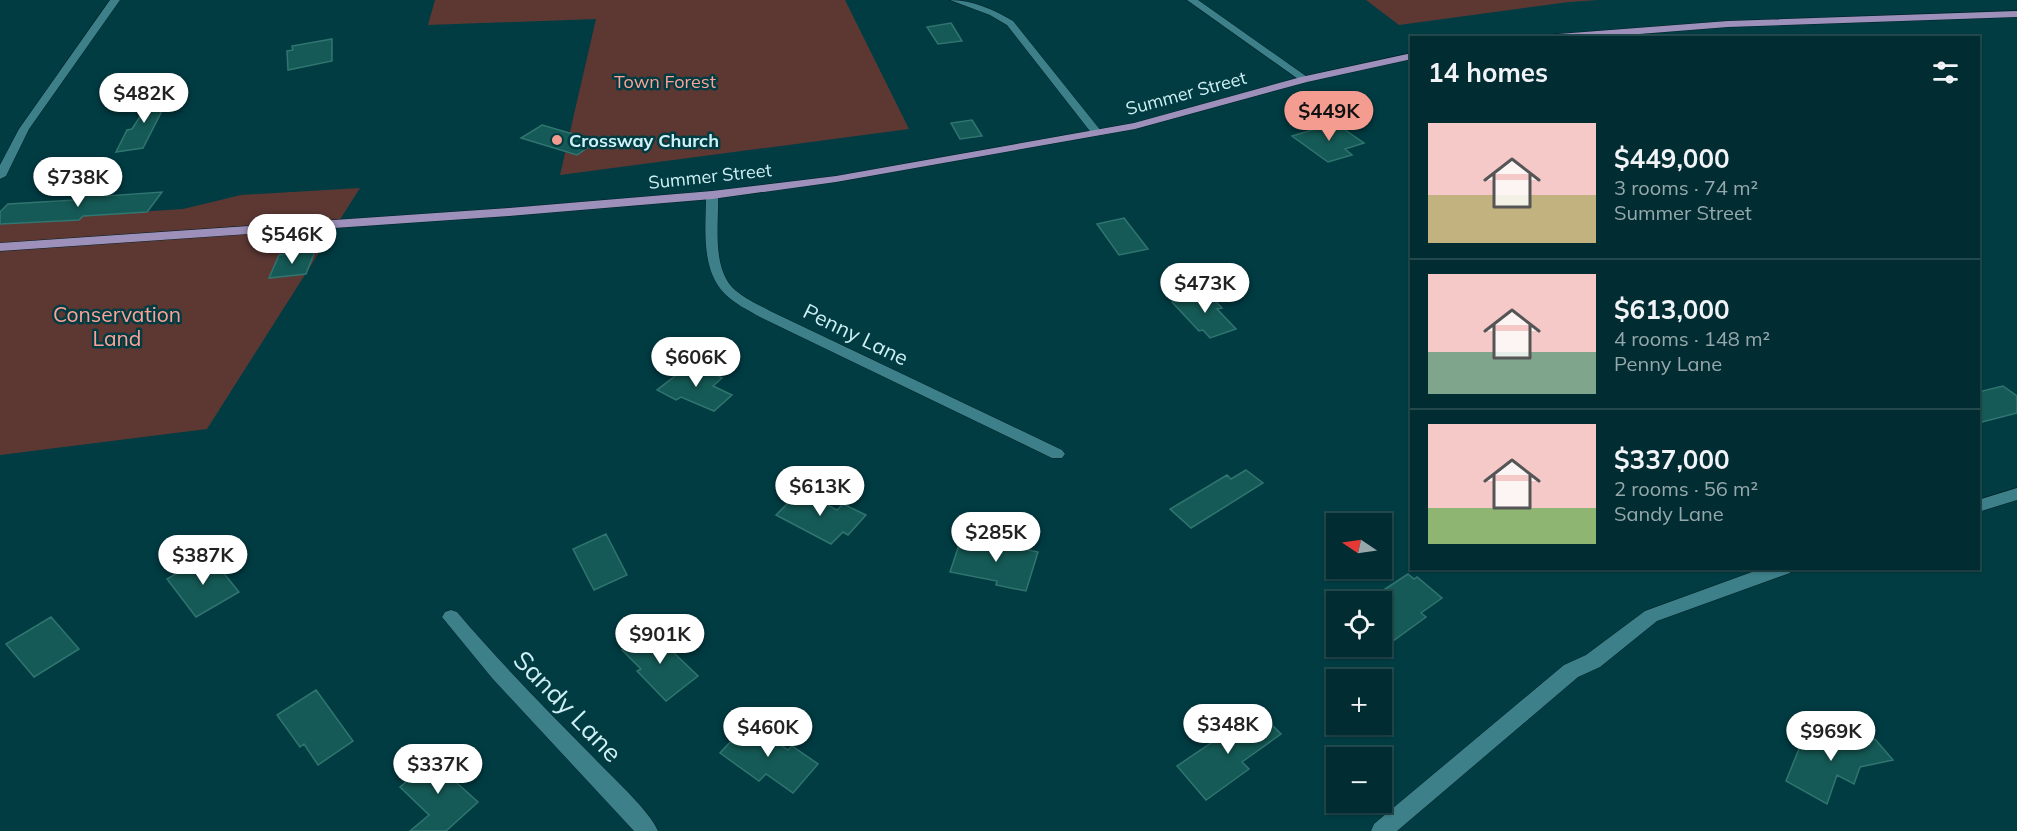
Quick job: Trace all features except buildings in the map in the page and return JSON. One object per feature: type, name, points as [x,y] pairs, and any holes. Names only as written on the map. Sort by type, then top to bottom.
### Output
[{"type":"main road","points":[[1571,36],[1728,24],[2017,14]]},
{"type":"main road","name":"Summer Street","points":[[0,247],[500,213],[712,195],[858,175],[1097,133],[1210,106],[1305,79],[1410,56]]},
{"type":"street","points":[[0,176],[24,129],[115,0]]},
{"type":"street","points":[[955,0],[1010,23],[1097,133]]},
{"type":"street","points":[[1192,0],[1305,79]]},
{"type":"street","name":"Penny Lane","points":[[712,195],[715,268],[723,285],[741,300],[765,314],[1058,454]]},
{"type":"street","points":[[1980,505],[2017,494]]},
{"type":"street","points":[[1382,831],[1570,671],[1593,661],[1651,616],[1778,570]]},
{"type":"street","name":"Sandy Lane","points":[[451,617],[476,649],[648,831]]},
{"type":"green space","name":"Town Forest","points":[[435,0],[845,0],[909,129],[560,175],[596,19],[428,25]]},
{"type":"green space","points":[[1366,0],[1599,0],[1399,25]]},
{"type":"green space","name":"Conservation Land","points":[[360,188],[207,429],[0,455],[0,221],[183,209],[241,195]]},
{"type":"place","name":"Crossway Church","points":[[557,140]]}]
